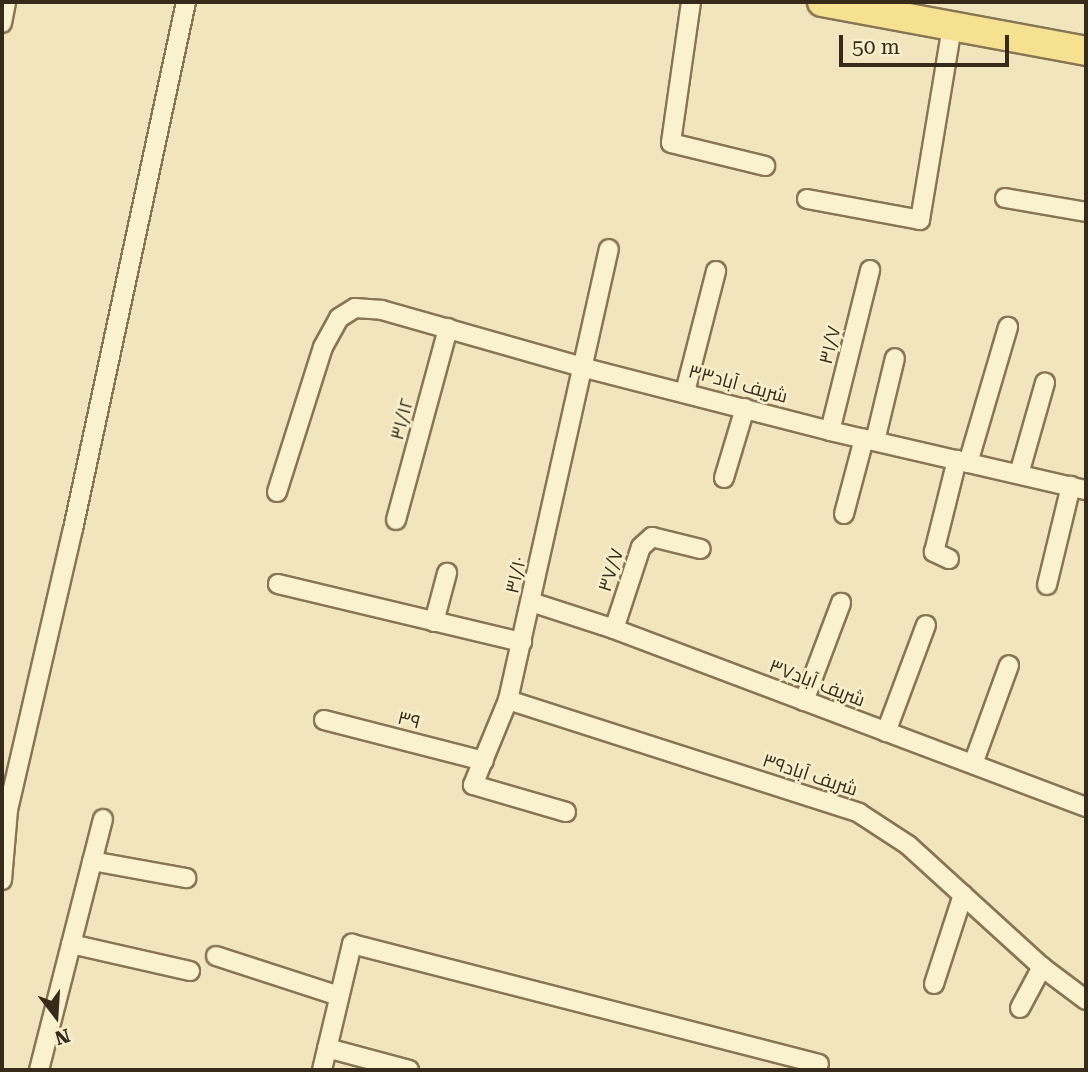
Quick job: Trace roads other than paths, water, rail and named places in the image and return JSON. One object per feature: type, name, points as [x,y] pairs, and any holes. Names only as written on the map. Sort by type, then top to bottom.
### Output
[{"type":"main road","points":[[822,2],[939,16],[1086,51]]},
{"type":"street","points":[[2,23],[6,2]]},
{"type":"street","points":[[2,880],[8,810],[73,529],[186,2]]},
{"type":"street","points":[[691,2],[671,144],[765,166]]},
{"type":"street","points":[[807,200],[920,220],[939,16]]},
{"type":"street","points":[[1005,198],[1086,212]]},
{"type":"street","name":"۳۱/۱۰","points":[[566,811],[472,785],[508,700],[609,249]]},
{"type":"street","name":"۳۱/۷","points":[[830,430],[870,270]]},
{"type":"street","points":[[685,392],[716,271]]},
{"type":"street","name":"شریف آباد۳۳","points":[[277,492],[323,347],[339,318],[355,308],[382,310],[584,368],[870,440],[1079,488]]},
{"type":"street","points":[[949,559],[934,552],[1008,327]]},
{"type":"street","name":"۳۱/۱۲","points":[[396,520],[448,328]]},
{"type":"street","points":[[844,514],[895,358]]},
{"type":"street","points":[[1019,474],[1045,383]]},
{"type":"street","points":[[724,478],[745,408]]},
{"type":"street","points":[[1047,585],[1079,488]]},
{"type":"street","name":"۳۷/۷","points":[[614,629],[640,547],[652,537],[701,548]]},
{"type":"street","points":[[434,622],[447,573]]},
{"type":"street","points":[[278,584],[522,642]]},
{"type":"street","name":"شریف آباد۳۷","points":[[531,602],[614,629],[1086,807]]},
{"type":"street","points":[[804,701],[841,603]]},
{"type":"street","points":[[886,732],[926,625]]},
{"type":"street","points":[[973,764],[1009,665]]},
{"type":"street","name":"شریف آباد۳۹","points":[[508,700],[859,813],[908,845],[1042,967],[1086,1000]]},
{"type":"street","name":"۳۹","points":[[324,720],[484,761]]},
{"type":"street","points":[[39,1070],[103,819]]},
{"type":"street","points":[[92,861],[186,878]]},
{"type":"street","points":[[934,985],[963,895]]},
{"type":"street","points":[[71,944],[190,971]]},
{"type":"street","points":[[322,1070],[352,944],[819,1064]]},
{"type":"street","points":[[216,956],[339,996]]},
{"type":"street","points":[[1020,1008],[1042,967]]},
{"type":"street","points":[[327,1048],[409,1070]]}]
